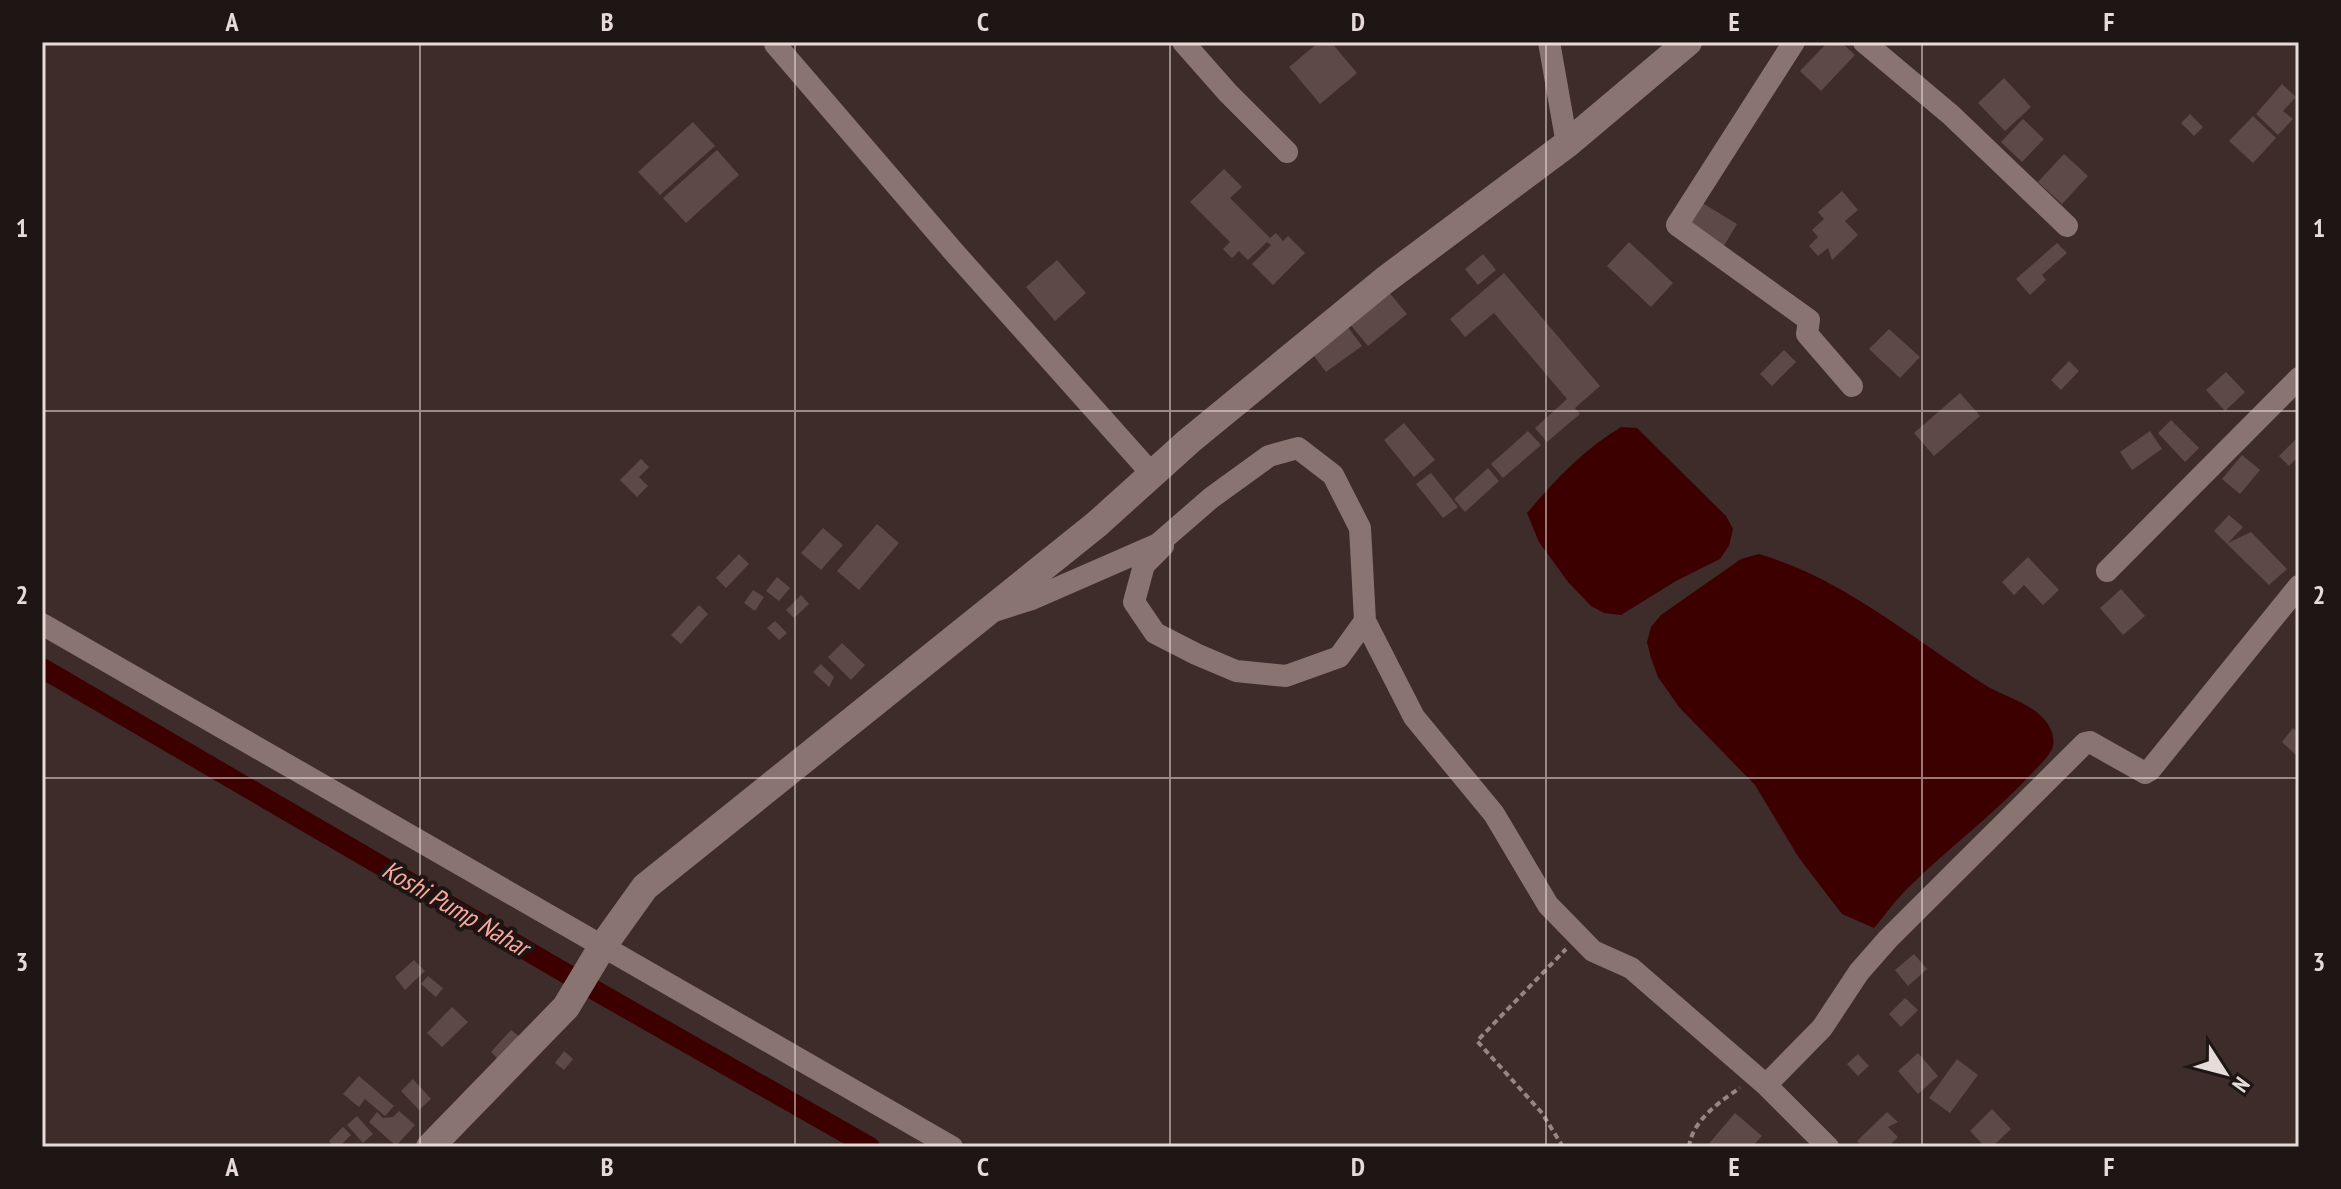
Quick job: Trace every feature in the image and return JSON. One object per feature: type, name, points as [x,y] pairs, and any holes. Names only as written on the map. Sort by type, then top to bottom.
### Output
[{"type":"street","points":[[777,42],[775,44],[953,251],[1152,474]]},
{"type":"street","points":[[1183,42],[1287,152]]},
{"type":"street","points":[[1549,42],[1567,144]]},
{"type":"street","points":[[430,1147],[566,1007],[602,947],[645,887],[1097,524],[1189,441],[1385,280],[1567,144],[1688,42]]},
{"type":"street","points":[[1794,42],[1677,225],[1809,320],[1807,334],[1852,386]]},
{"type":"street","points":[[1864,42],[1951,115],[2067,226]]},
{"type":"street","points":[[2107,571],[2299,378]]},
{"type":"street","points":[[985,614],[1032,599],[1158,544],[1211,498],[1269,456],[1298,448],[1333,475],[1360,528],[1365,621],[1414,717],[1494,814],[1548,905],[1593,951],[1631,968],[1761,1081],[1828,1147]]},
{"type":"street","points":[[1211,498],[1144,565],[1134,602],[1155,633],[1236,671],[1286,676],[1339,657],[1365,621]]},
{"type":"street","points":[[1761,1081],[1822,1028],[1859,972],[1888,939],[2085,743],[2090,742],[2145,773],[2150,770],[2299,586]]},
{"type":"street","points":[[42,624],[952,1147]]},
{"type":"path","points":[[1563,1147],[1542,1113],[1477,1041],[1578,936]]},
{"type":"path","points":[[1689,1147],[1696,1125],[1723,1099],[1761,1081]]},
{"type":"shaded area","points":[[1621,427],[1637,428],[1726,516],[1733,529],[1729,546],[1720,559],[1676,581],[1621,615],[1604,613],[1591,606],[1568,582],[1539,542],[1527,513],[1571,466]]},
{"type":"shaded area","points":[[1759,554],[1820,578],[1849,594],[1985,685],[2037,712],[2053,735],[2052,749],[2043,762],[1905,891],[1874,928],[1842,914],[1799,858],[1755,785],[1679,707],[1658,677],[1651,658],[1647,642],[1651,627],[1661,615],[1741,559]]},
{"type":"building","points":[[1319,42],[1331,42],[1357,73],[1320,104],[1289,67]]},
{"type":"building","points":[[1828,42],[1841,42],[1855,55],[1821,91],[1800,71]]},
{"type":"building","points":[[2004,78],[2031,107],[2005,131],[1978,103]]},
{"type":"building","points":[[2282,84],[2296,97],[2283,111],[2293,119],[2278,135],[2256,114]]},
{"type":"building","points":[[2190,114],[2203,127],[2194,136],[2181,123]]},
{"type":"building","points":[[2253,116],[2276,138],[2253,163],[2229,141]]},
{"type":"building","points":[[2023,119],[2044,139],[2022,162],[2001,142]]},
{"type":"building","points":[[693,122],[715,146],[660,195],[638,172]]},
{"type":"building","points":[[717,150],[739,175],[686,223],[663,198]]},
{"type":"building","points":[[2064,154],[2088,176],[2062,204],[2038,182]]},
{"type":"building","points":[[1224,169],[1242,187],[1230,198],[1270,238],[1276,233],[1283,241],[1288,236],[1305,253],[1273,285],[1252,264],[1271,245],[1267,242],[1248,260],[1239,251],[1232,258],[1223,249],[1230,242],[1190,202]]},
{"type":"building","points":[[1842,191],[1858,210],[1845,221],[1858,235],[1832,260],[1828,248],[1818,256],[1809,246],[1818,237],[1812,230],[1824,219],[1818,212]]},
{"type":"building","points":[[1699,201],[1737,224],[1722,249],[1684,225]]},
{"type":"building","points":[[1629,242],[1673,283],[1651,307],[1607,266]]},
{"type":"building","points":[[2057,243],[2067,253],[2042,275],[2046,280],[2030,295],[2016,279]]},
{"type":"building","points":[[1483,254],[1496,270],[1478,285],[1465,269]]},
{"type":"building","points":[[1057,260],[1086,293],[1055,321],[1026,287]]},
{"type":"building","points":[[1504,273],[1600,386],[1575,408],[1580,414],[1547,442],[1535,428],[1567,399],[1494,313],[1465,337],[1450,319]]},
{"type":"building","points":[[1388,291],[1407,314],[1368,346],[1349,323]]},
{"type":"building","points":[[1347,326],[1362,346],[1326,372],[1311,352]]},
{"type":"building","points":[[1889,329],[1920,357],[1900,378],[1869,349]]},
{"type":"building","points":[[1784,350],[1796,362],[1772,386],[1760,374]]},
{"type":"building","points":[[2069,361],[2079,371],[2061,390],[2051,380]]},
{"type":"building","points":[[2226,372],[2245,392],[2225,411],[2206,390]]},
{"type":"building","points":[[1960,393],[1980,416],[1934,456],[1914,433]]},
{"type":"building","points":[[2171,420],[2199,448],[2185,462],[2158,433]]},
{"type":"building","points":[[1404,423],[1435,460],[1414,477],[1384,440]]},
{"type":"building","points":[[1528,431],[1541,445],[1503,478],[1491,464]]},
{"type":"building","points":[[2150,431],[2162,449],[2132,470],[2120,452]]},
{"type":"building","points":[[2299,436],[2299,456],[2289,466],[2279,456]]},
{"type":"building","points":[[2242,455],[2260,470],[2240,494],[2222,479]]},
{"type":"building","points":[[641,459],[649,467],[639,477],[648,486],[637,497],[620,480]]},
{"type":"building","points":[[1488,468],[1499,481],[1465,512],[1454,499]]},
{"type":"building","points":[[1431,473],[1458,507],[1443,518],[1416,484]]},
{"type":"building","points":[[2229,515],[2243,527],[2228,543],[2251,532],[2287,569],[2269,585],[2214,531]]},
{"type":"building","points":[[877,524],[899,543],[859,590],[837,571]]},
{"type":"building","points":[[823,528],[843,545],[821,570],[801,553]]},
{"type":"building","points":[[739,554],[749,564],[726,588],[716,578]]},
{"type":"building","points":[[2028,557],[2059,590],[2043,605],[2024,585],[2014,595],[2002,582]]},
{"type":"building","points":[[777,577],[790,588],[779,601],[766,591]]},
{"type":"building","points":[[2121,589],[2145,616],[2123,635],[2100,608]]},
{"type":"building","points":[[753,590],[764,597],[755,611],[744,603]]},
{"type":"building","points":[[801,595],[809,604],[794,618],[786,610]]},
{"type":"building","points":[[699,605],[708,614],[681,644],[671,635]]},
{"type":"building","points":[[775,621],[787,633],[779,640],[767,628]]},
{"type":"building","points":[[842,643],[865,665],[851,680],[828,657]]},
{"type":"building","points":[[821,664],[834,677],[829,687],[813,672]]},
{"type":"building","points":[[2293,728],[2299,733],[2299,758],[2282,742]]},
{"type":"building","points":[[1914,954],[1927,969],[1908,986],[1895,970]]},
{"type":"building","points":[[414,960],[425,971],[405,990],[395,977]]},
{"type":"building","points":[[428,976],[443,988],[436,997],[421,984]]},
{"type":"building","points":[[1905,998],[1918,1010],[1901,1027],[1889,1014]]},
{"type":"building","points":[[452,1007],[468,1022],[442,1047],[427,1033]]},
{"type":"building","points":[[511,1030],[520,1037],[499,1060],[491,1052]]},
{"type":"building","points":[[564,1051],[573,1059],[564,1070],[555,1063]]},
{"type":"building","points":[[1918,1053],[1938,1076],[1918,1094],[1898,1071]]},
{"type":"building","points":[[1858,1054],[1869,1066],[1858,1076],[1847,1064]]},
{"type":"building","points":[[1957,1059],[1978,1075],[1950,1113],[1929,1098]]},
{"type":"building","points":[[359,1076],[394,1106],[385,1116],[365,1099],[359,1107],[343,1094]]},
{"type":"building","points":[[413,1079],[431,1099],[419,1110],[401,1091]]},
{"type":"building","points":[[1992,1109],[2011,1129],[1992,1147],[1985,1147],[1970,1131]]},
{"type":"building","points":[[399,1111],[415,1125],[396,1146],[369,1122],[377,1112],[383,1118],[393,1117]]},
{"type":"building","points":[[1887,1112],[1898,1122],[1888,1127],[1898,1137],[1888,1147],[1863,1147],[1857,1141]]},
{"type":"building","points":[[1735,1113],[1762,1136],[1752,1147],[1706,1147]]},
{"type":"building","points":[[357,1116],[373,1134],[363,1143],[347,1125]]},
{"type":"building","points":[[343,1127],[351,1135],[339,1147],[334,1147],[329,1141]]},
{"type":"waterway","name":"Koshi Pump Nahar","points":[[42,668],[870,1147]]}]
